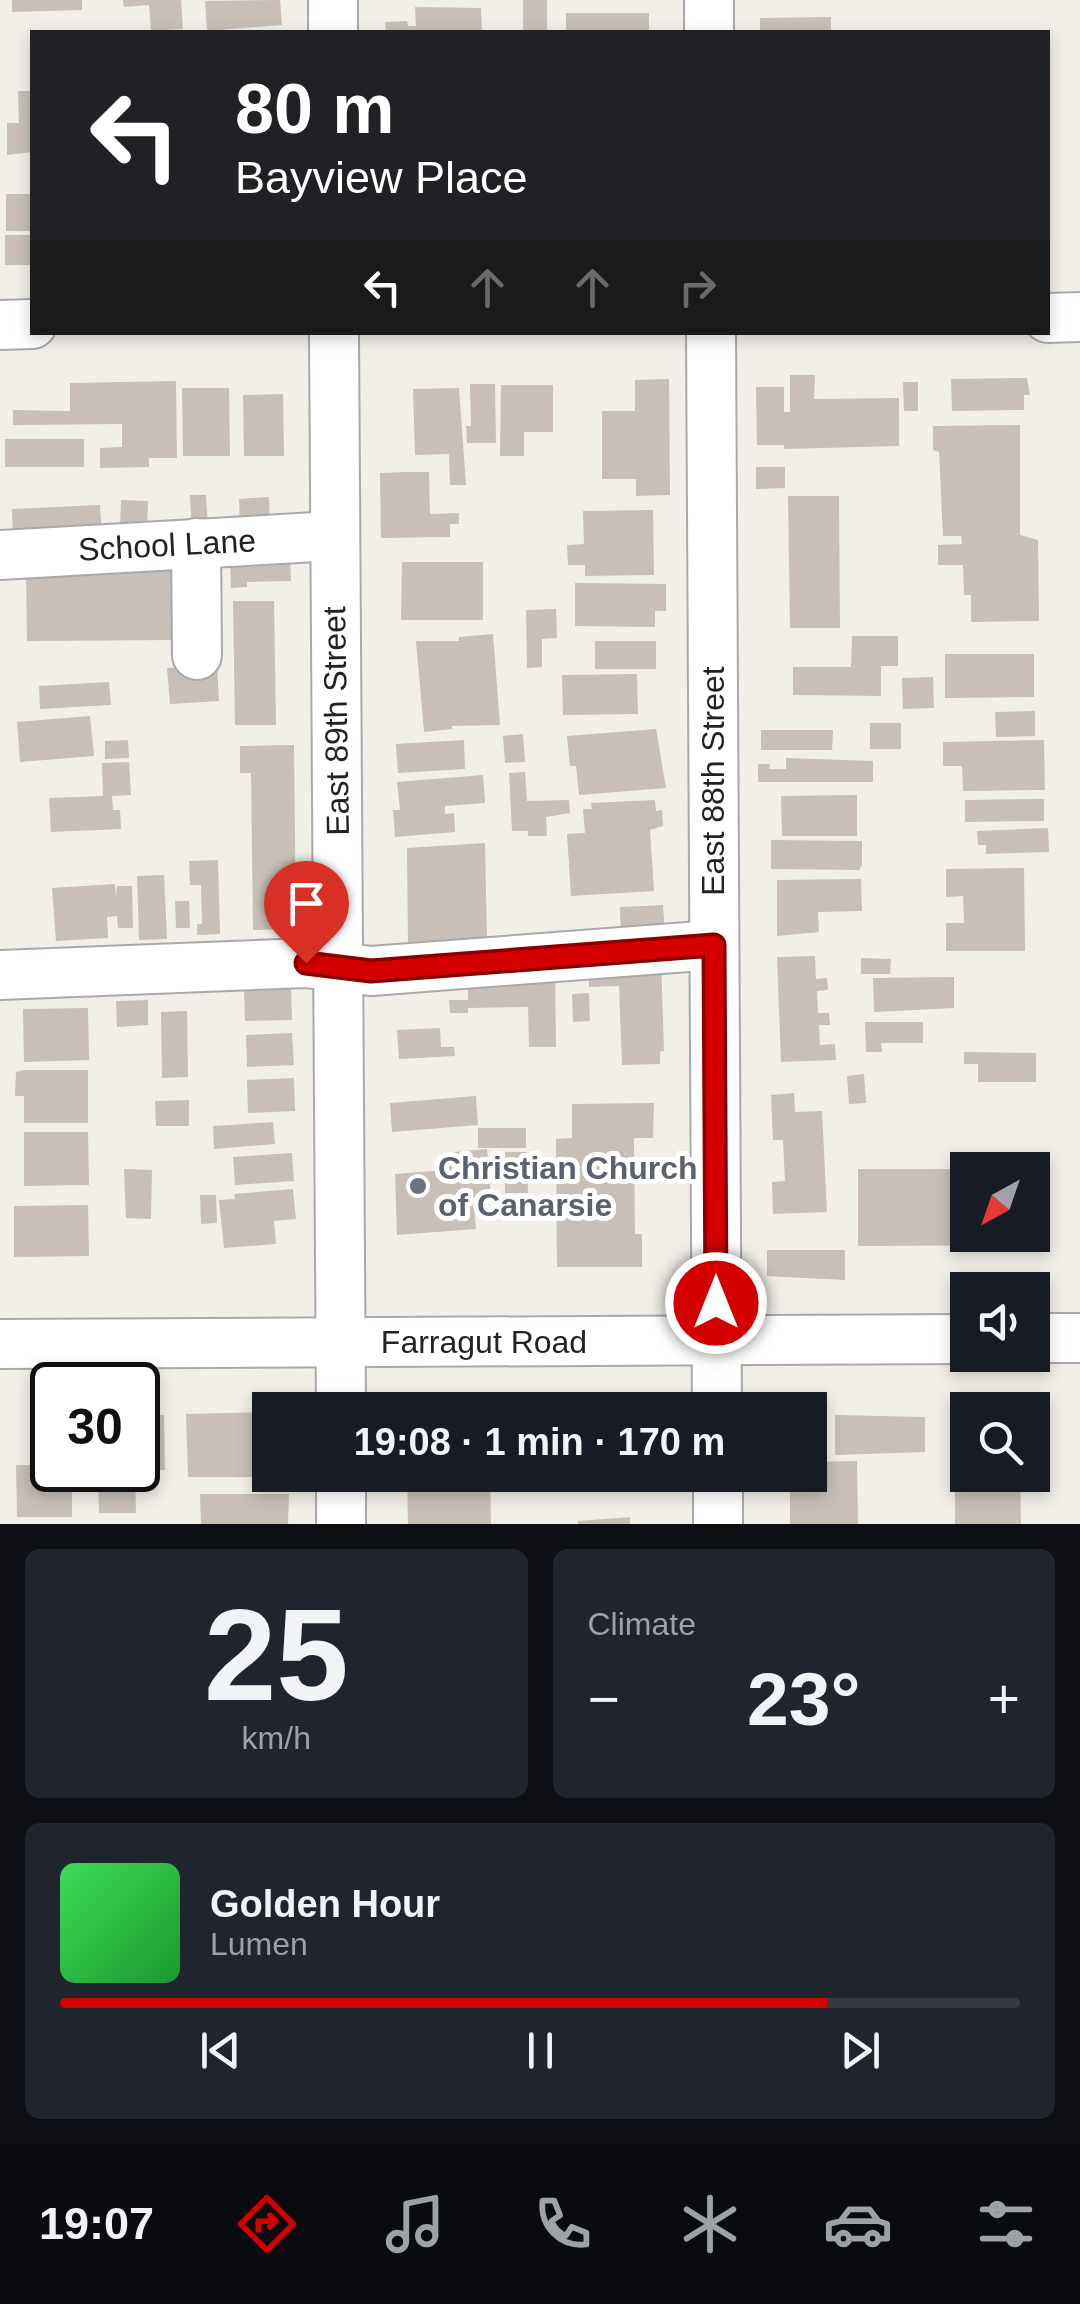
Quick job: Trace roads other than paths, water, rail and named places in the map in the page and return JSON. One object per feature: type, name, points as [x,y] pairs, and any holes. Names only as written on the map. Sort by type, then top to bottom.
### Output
[{"type":"street","points":[[333,0],[333,30]]},
{"type":"street","points":[[709,0],[709,30]]},
{"type":"street","points":[[1050,318],[1080,317]]},
{"type":"street","points":[[0,324],[30,324]]},
{"type":"street","name":"East 89th Street","points":[[334,335],[341,1392]]},
{"type":"street","name":"East 88th Street","points":[[711,335],[717,1392]]},
{"type":"street","name":"School Lane","points":[[0,555],[334,536]]},
{"type":"street","points":[[196,543],[197,655]]},
{"type":"street","points":[[0,975],[306,963],[371,971],[714,945]]},
{"type":"street","name":"Farragut Road","points":[[0,1344],[950,1338]]},
{"type":"street","points":[[1050,1338],[1080,1338]]},
{"type":"street","points":[[341,1492],[341,1524]]},
{"type":"street","points":[[718,1492],[718,1524]]},
{"type":"place","name":"Christian Church of Canarsie","points":[[418,1186]]}]
